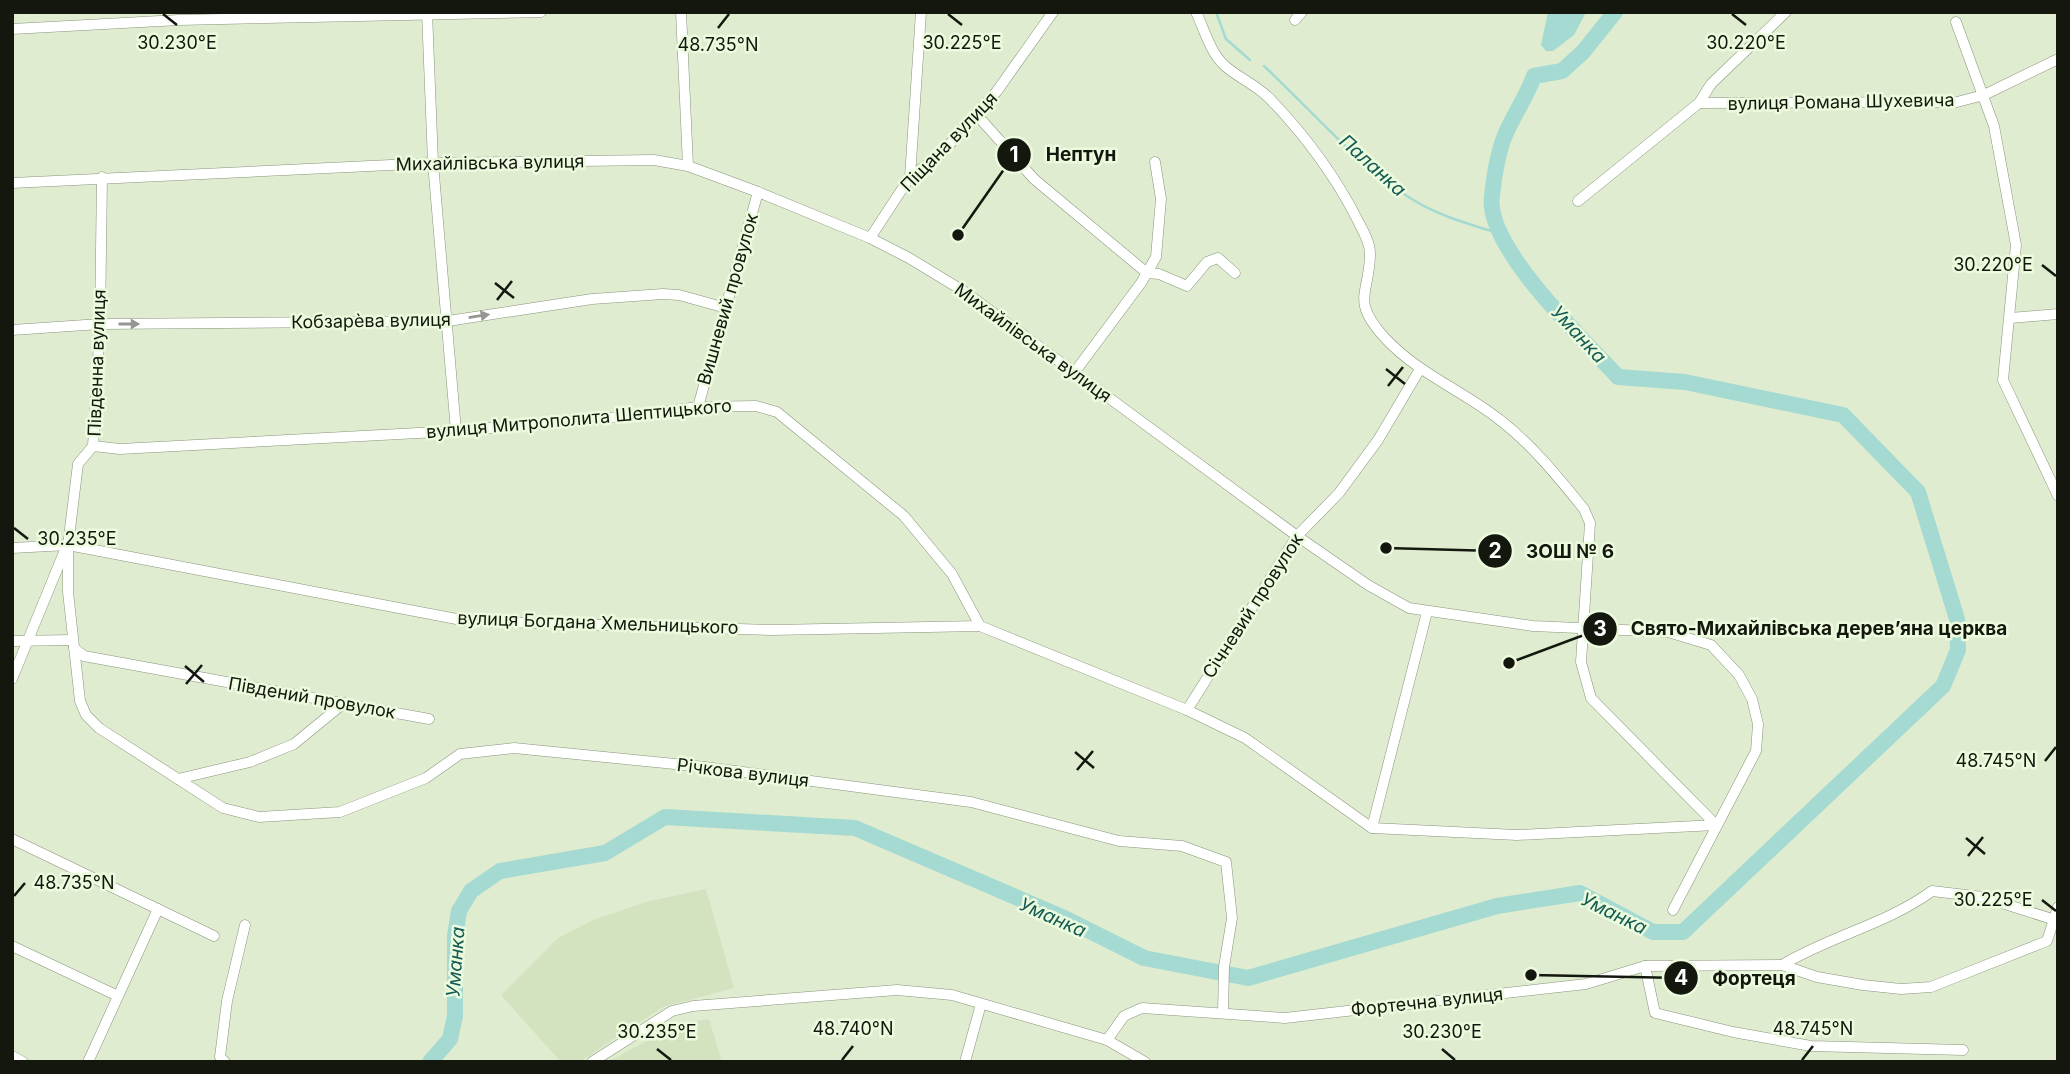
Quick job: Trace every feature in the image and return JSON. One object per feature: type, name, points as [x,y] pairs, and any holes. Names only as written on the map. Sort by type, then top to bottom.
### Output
[{"type":"street","points":[[12,29],[179,20],[541,12]]},
{"type":"street","points":[[681,12],[688,166]]},
{"type":"street","points":[[910,177],[921,12]]},
{"type":"street","name":"Піщана вулиця","points":[[870,237],[910,177],[941,154],[997,91],[1053,12]]},
{"type":"street","points":[[1196,12],[1216,56],[1224,66],[1254,83],[1320,158],[1367,241],[1370,253],[1362,299],[1371,321],[1398,351],[1420,369],[1497,418],[1524,441],[1584,509],[1590,523],[1581,662],[1591,698],[1716,825]]},
{"type":"street","points":[[1578,201],[1699,103],[1711,84],[1786,12]]},
{"type":"street","points":[[427,14],[433,163],[456,431]]},
{"type":"street","points":[[1956,22],[1994,126],[2016,245],[2003,380],[2058,496]]},
{"type":"street","name":"вулиця Романа Шухевича","points":[[1699,103],[1937,104],[1984,96],[2058,59]]},
{"type":"street","points":[[976,114],[1034,179],[1147,273],[1159,274],[1187,286],[1207,262],[1218,258],[1235,274]]},
{"type":"street","name":"Михайлівська вулиця","points":[[12,183],[433,163],[654,160],[688,166],[870,237],[965,292],[1297,536],[1389,598],[1427,612],[1584,629],[1668,632],[1711,645],[1739,675],[1752,699],[1758,724],[1756,751],[1674,910]]},
{"type":"street","points":[[1074,373],[1156,257],[1161,199],[1155,162]]},
{"type":"street","name":"Південна вулиця","points":[[102,177],[100,324],[93,446],[78,464],[68,545],[73,644],[80,701],[86,715],[99,728],[223,808],[259,817]]},
{"type":"street","name":"Вишневий провулок","points":[[698,407],[758,192]]},
{"type":"street","name":"Кобзарèва вулиця","points":[[12,330],[100,324],[448,321],[592,299],[663,293],[726,308]]},
{"type":"street","points":[[2010,318],[2058,314]]},
{"type":"street","name":"Січневий провулок","points":[[1187,710],[1297,536],[1339,493],[1378,440],[1420,369]]},
{"type":"street","name":"вулиця Митрополита Шептицького","points":[[93,446],[120,449],[456,431],[630,416],[698,407],[757,406],[778,412],[904,516],[951,574],[981,626]]},
{"type":"street","points":[[12,679],[68,545]]},
{"type":"street","name":"вулиця Богдана Хмельницького","points":[[12,548],[68,545],[467,621],[772,629],[981,626]]},
{"type":"street","points":[[1372,828],[1427,612]]},
{"type":"street","points":[[981,626],[1187,710],[1245,738],[1372,828],[1517,835],[1716,825]]},
{"type":"street","name":"Південий провулок","points":[[12,640],[30,639],[73,644],[84,656],[429,719]]},
{"type":"street","points":[[178,779],[250,762],[295,744],[344,703]]},
{"type":"street","name":"Річкова вулиця","points":[[259,817],[340,812],[426,778],[460,754],[514,748],[705,767],[971,802],[1119,841],[1182,846],[1226,862],[1232,918],[1224,967],[1223,1013]]},
{"type":"street","points":[[12,839],[214,936]]},
{"type":"street","points":[[1782,965],[1812,947],[1908,909],[1932,891],[1983,897],[2052,919]]},
{"type":"street","name":"Фортечна вулиця","points":[[1107,1040],[1124,1016],[1142,1008],[1285,1018],[1586,984],[1645,966],[1782,965],[1817,977],[1863,985],[1901,989],[1931,986],[2047,941],[2058,907]]},
{"type":"street","points":[[88,1062],[158,909]]},
{"type":"street","points":[[225,1062],[220,1057],[228,1001],[246,925]]},
{"type":"street","points":[[12,946],[118,996]]},
{"type":"street","points":[[1645,966],[1655,1013],[1733,1032],[1811,1046],[1963,1050]]},
{"type":"street","points":[[592,1062],[672,1011],[693,1006],[897,990],[952,995],[981,1003],[1107,1040],[1145,1062]]},
{"type":"street","points":[[965,1062],[981,1003]]},
{"type":"street","points":[[12,1056],[23,1062]]},
{"type":"shaded area","points":[[706,889],[734,988],[663,1007],[579,1062],[561,1062],[501,995],[558,938],[593,920],[646,902]]},
{"type":"shaded area","points":[[709,1019],[722,1062],[608,1062],[678,1024]]},
{"type":"water","points":[[1548,12],[1585,14],[1574,35],[1553,51],[1546,51],[1541,45]]},
{"type":"waterway","name":"Паланка","points":[[1216,12],[1226,39],[1250,60]]},
{"type":"waterway","name":"Уманка","points":[[430,1062],[450,1039],[455,1016],[455,936],[459,911],[471,891],[500,871],[605,853],[665,817],[855,828],[1062,917],[1144,958],[1248,978],[1497,906],[1580,893],[1653,932],[1683,932],[1943,686],[1958,650],[1957,619],[1918,492],[1843,415],[1685,382],[1618,377],[1540,292],[1504,240],[1494,217],[1492,196],[1495,172],[1509,126],[1534,76],[1562,71],[1583,52],[1615,12]]},
{"type":"waterway","name":"Паланка","points":[[1264,66],[1369,168],[1388,183],[1429,209],[1501,234]]},
{"type":"place","name":"Нептун","points":[[958,235]]},
{"type":"place","name":"ЗОШ № 6","points":[[1386,548]]},
{"type":"place","name":"Свято-Михайлівська деревʼяна церква","points":[[1509,663]]},
{"type":"place","name":"Фортеця","points":[[1531,975]]}]
